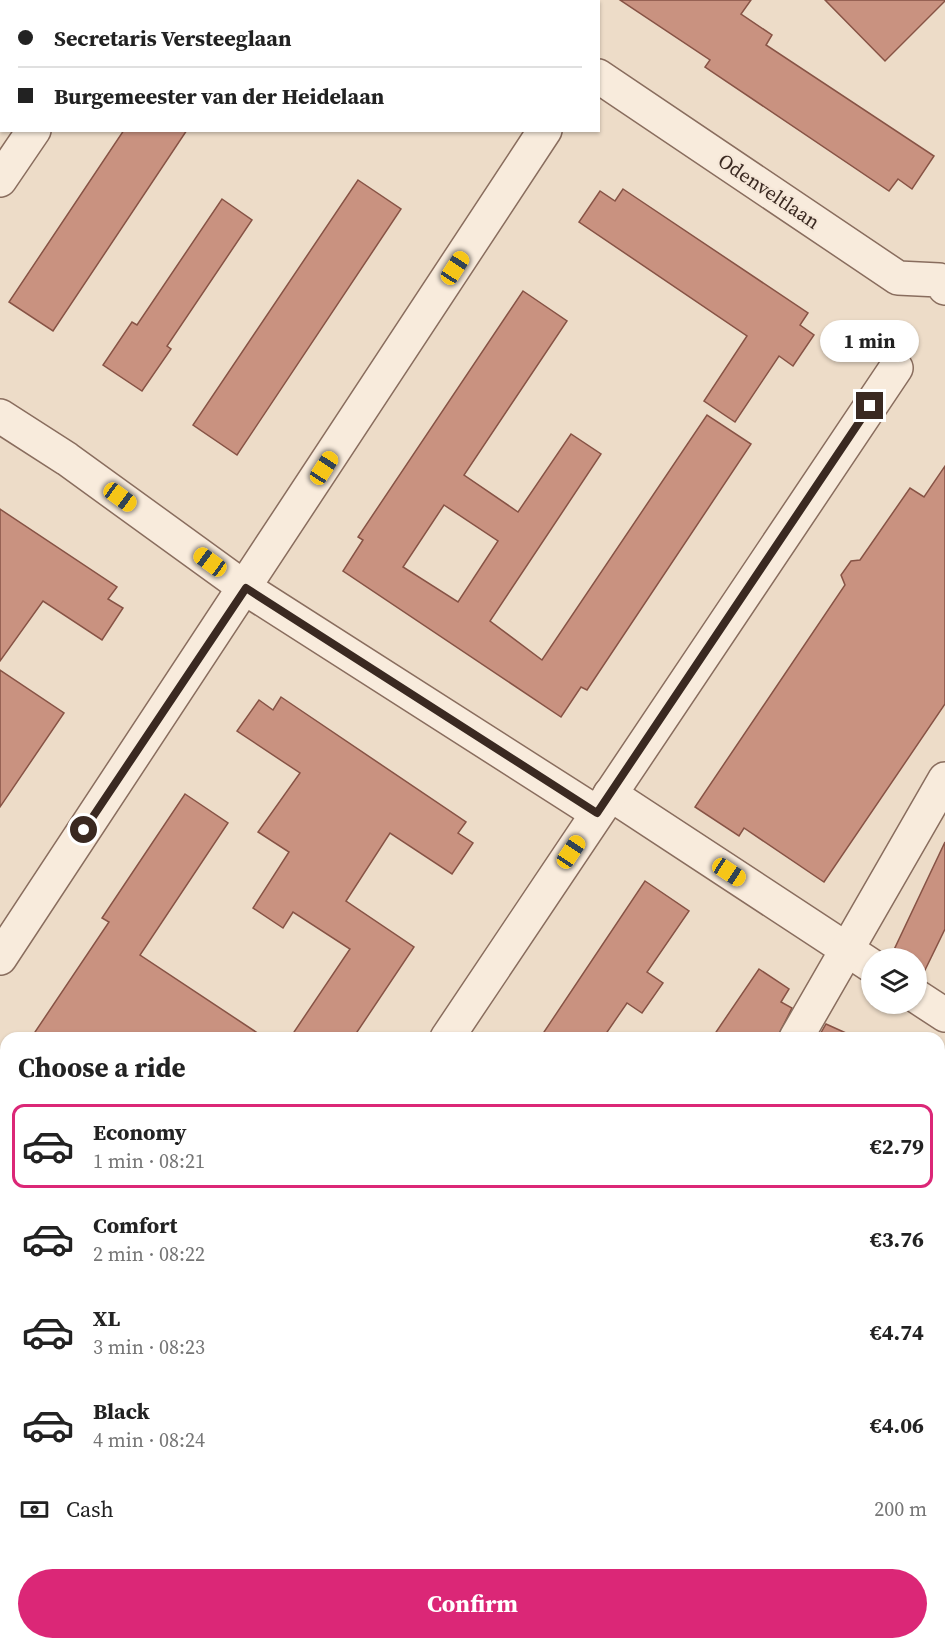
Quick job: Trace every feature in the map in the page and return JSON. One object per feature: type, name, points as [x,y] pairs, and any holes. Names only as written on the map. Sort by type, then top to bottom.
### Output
[{"type":"street","name":"Odenveltlaan","points":[[600,77],[898,278],[943,281]]},
{"type":"street","points":[[0,180],[33,132]]},
{"type":"street","points":[[0,958],[246,588],[544,132]]},
{"type":"street","points":[[451,1032],[896,368]]},
{"type":"street","points":[[0,416],[67,459],[246,588],[860,958]]},
{"type":"street","points":[[801,1032],[860,958],[945,779]]},
{"type":"street","points":[[927,1003],[945,1015]]},
{"type":"building","points":[[620,0],[751,0],[741,14],[772,35],[766,45],[934,156],[912,189],[898,179],[889,191],[705,67],[710,60]]},
{"type":"building","points":[[825,0],[945,0],[945,1],[885,61]]},
{"type":"building","points":[[123,132],[186,132],[53,331],[9,302]]},
{"type":"building","points":[[358,180],[401,209],[237,455],[193,425]]},
{"type":"building","points":[[623,189],[808,313],[800,325],[814,335],[793,366],[779,356],[735,422],[704,401],[747,336],[579,222],[600,191],[615,201]]},
{"type":"building","points":[[222,199],[252,220],[167,346],[171,349],[142,391],[103,365],[132,322],[137,325]]},
{"type":"building","points":[[523,291],[567,321],[464,475],[518,512],[571,434],[601,454],[490,621],[542,660],[707,415],[751,444],[587,690],[581,687],[561,717],[343,571],[363,540],[358,537]],"holes":[[[444,505],[498,541],[458,602],[403,567]]]},
{"type":"building","points":[[945,466],[945,704],[824,882],[744,828],[739,836],[695,807],[845,585],[841,575],[851,561],[860,560],[910,488],[924,497]]},
{"type":"building","points":[[0,509],[117,587],[108,599],[123,608],[102,640],[43,601],[0,661]]},
{"type":"building","points":[[0,670],[64,713],[0,807]]},
{"type":"building","points":[[281,697],[466,822],[458,833],[473,843],[452,874],[390,833],[346,901],[414,947],[357,1032],[294,1032],[350,949],[293,912],[283,928],[253,908],[289,852],[258,832],[300,773],[237,731],[259,700],[273,710]]},
{"type":"building","points":[[185,794],[228,823],[140,955],[256,1032],[35,1032],[109,922],[102,918]]},
{"type":"building","points":[[945,842],[945,929],[927,966],[927,948],[895,948]]},
{"type":"building","points":[[645,881],[689,911],[647,972],[663,983],[642,1013],[627,1003],[607,1032],[544,1032]]},
{"type":"building","points":[[759,969],[789,989],[781,1002],[792,1008],[780,1032],[716,1032]]},
{"type":"building","points":[[826,1024],[844,1032],[821,1032]]},
{"type":"route","points":[[84,830],[246,588],[597,813],[870,406]]}]
